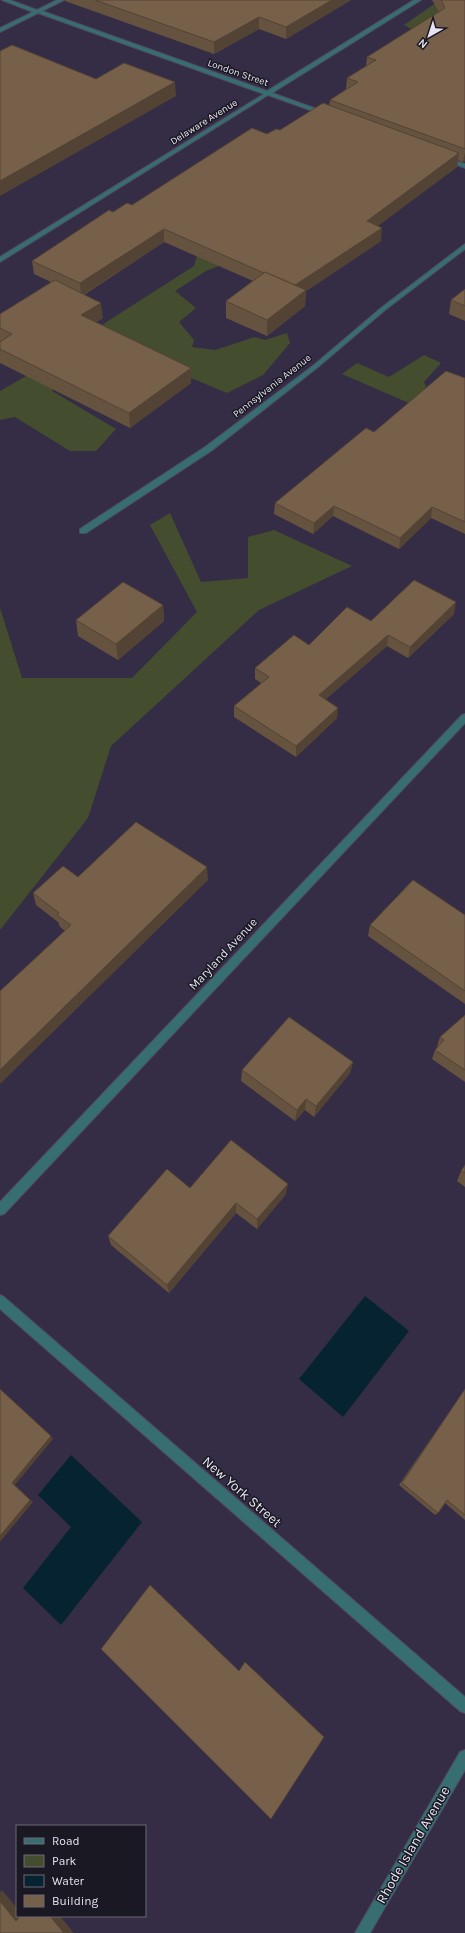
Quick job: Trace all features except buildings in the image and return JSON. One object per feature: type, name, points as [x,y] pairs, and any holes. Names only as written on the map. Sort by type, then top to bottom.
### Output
[{"type":"street","name":"London Street","points":[[5,0],[334,117]]},
{"type":"street","points":[[0,30],[61,0]]},
{"type":"street","name":"Delaware Avenue","points":[[0,260],[418,0]]},
{"type":"street","points":[[443,158],[465,166]]},
{"type":"street","name":"Pennsylvania Avenue","points":[[83,530],[208,449],[316,366],[383,309],[465,246]]},
{"type":"street","name":"Maryland Avenue","points":[[0,1210],[465,716]]},
{"type":"street","name":"New York Street","points":[[0,1301],[465,1706]]},
{"type":"street","name":"Rhode Island Avenue","points":[[362,1933],[465,1757]]},
{"type":"green space","points":[[440,0],[439,44],[404,25]]},
{"type":"green space","points":[[269,247],[206,271],[175,291],[196,308],[179,322],[194,340],[192,347],[215,350],[255,337],[265,340],[287,333],[290,343],[263,375],[227,393],[172,370],[114,337],[52,391],[116,429],[96,451],[70,451],[15,417],[0,420],[0,391],[35,371],[108,321],[194,266],[198,252]]},
{"type":"green space","points":[[424,355],[441,363],[424,382],[428,391],[411,404],[342,374],[357,363],[389,377]]},
{"type":"green space","points":[[170,513],[201,582],[248,578],[248,537],[274,530],[352,566],[259,610],[111,746],[88,818],[0,930],[0,608],[22,678],[132,678],[197,612],[150,525]]},
{"type":"water","points":[[365,1296],[409,1331],[343,1417],[299,1379]]},
{"type":"water","points":[[71,1455],[142,1522],[61,1625],[23,1588],[71,1527],[38,1495]]}]
